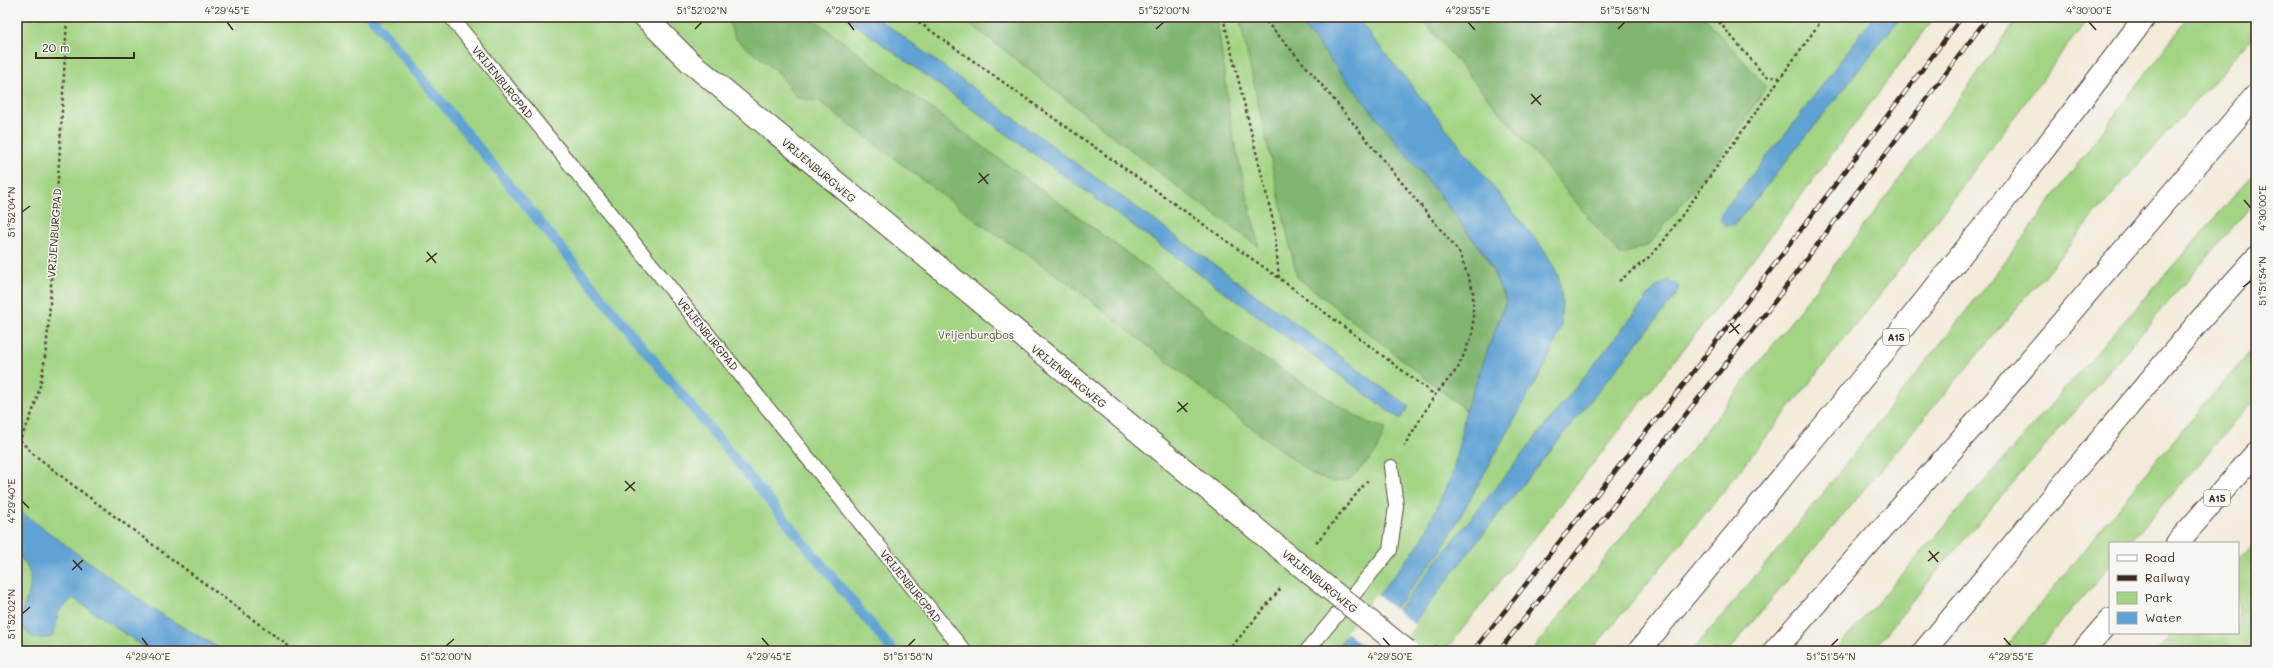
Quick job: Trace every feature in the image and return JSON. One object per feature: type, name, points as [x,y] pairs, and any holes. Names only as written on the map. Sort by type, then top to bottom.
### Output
[{"type":"main road","name":"VRIJENBURGWEG","points":[[645,17],[689,61],[731,97],[1312,575],[1407,651]]},
{"type":"main road","name":"A15","points":[[1639,651],[1773,488],[2044,152],[2145,17]]},
{"type":"main road","points":[[1774,651],[1995,401],[2256,95]]},
{"type":"main road","points":[[1924,651],[2202,318],[2256,258]]},
{"type":"main road","name":"A15","points":[[2178,542],[2256,453]]},
{"type":"main road","points":[[2083,651],[2109,621]]},
{"type":"lane","name":"VRIJENBURGPAD","points":[[450,17],[964,651]]},
{"type":"lane","points":[[1306,651],[1390,550],[1396,506],[1391,467]]},
{"type":"path","name":"VRIJENBURGPAD","points":[[17,443],[20,440],[33,408],[44,372],[59,167],[67,17]]},
{"type":"path","points":[[918,17],[917,21],[1279,278],[1435,395]]},
{"type":"path","points":[[1222,17],[1274,225],[1279,278]]},
{"type":"path","points":[[1262,17],[1311,72],[1459,252],[1472,290],[1473,333],[1458,368],[1435,395],[1391,467],[1370,479],[1313,547]]},
{"type":"path","points":[[1715,17],[1765,76],[1780,78]]},
{"type":"path","points":[[1619,281],[1647,259],[1660,246],[1824,17]]},
{"type":"path","points":[[20,440],[32,453],[74,486],[295,651]]},
{"type":"path","points":[[1228,651],[1283,586]]},
{"type":"green space","name":"Vrijenburgbos","points":[[17,17],[1935,17],[1731,289],[1445,651],[17,651]]},
{"type":"green space","points":[[727,17],[811,17],[883,73],[1150,270],[1250,350],[1366,422],[1386,428],[1375,454],[1350,479],[1334,482],[1312,474],[1227,409],[1069,283],[978,222],[819,101],[797,98],[779,73],[735,38]]},
{"type":"green space","points":[[962,17],[1217,17],[1232,132],[1259,247],[1174,184]]},
{"type":"green space","points":[[1239,17],[1303,17],[1305,28],[1440,196],[1487,258],[1506,301],[1466,410],[1297,277]]},
{"type":"green space","points":[[1420,17],[1704,17],[1766,87],[1724,151],[1649,245],[1620,255]]},
{"type":"green space","points":[[2019,17],[2089,17],[1904,264],[1705,514],[1591,651],[1532,651],[1718,416],[1900,178]]},
{"type":"green space","points":[[2188,17],[2256,17],[2256,33],[2116,190],[1728,651],[1692,651],[1785,541],[2010,255]]},
{"type":"green space","points":[[2256,171],[2256,200],[1938,570],[1872,651],[1835,651]]},
{"type":"green space","points":[[2256,345],[2256,398],[2130,542],[2109,542],[2109,566],[2036,651],[2002,651],[2161,455]]},
{"type":"green space","points":[[2256,540],[2256,651],[2157,651],[2172,634],[2239,634],[2239,559]]},
{"type":"water","points":[[845,17],[876,17],[1409,407],[1400,419]]},
{"type":"water","points":[[1303,17],[1356,17],[1545,251],[1558,275],[1562,297],[1561,328],[1547,362],[1441,551],[1361,651],[1334,651],[1422,540],[1453,472],[1466,409],[1506,301],[1487,257],[1305,28]]},
{"type":"water","points":[[1873,17],[1901,17],[1752,204],[1734,225],[1725,225],[1720,220],[1722,212],[1793,124]]},
{"type":"water","points":[[1668,280],[1676,284],[1679,288],[1677,294],[1499,514],[1392,651],[1365,651],[1655,288]]},
{"type":"water","points":[[17,509],[154,610],[224,651],[150,651],[73,598],[59,612],[52,637],[35,638],[28,634],[18,621],[28,595],[30,578],[29,570],[17,555]]},
{"type":"pier","points":[[1376,594],[1415,625],[1395,651],[1369,651],[1346,632]]},
{"type":"waterway","points":[[371,17],[893,651]]},
{"type":"railway","points":[[1473,651],[1684,384],[1962,17]]},
{"type":"railway","points":[[1499,651],[1769,309],[1988,17]]}]
